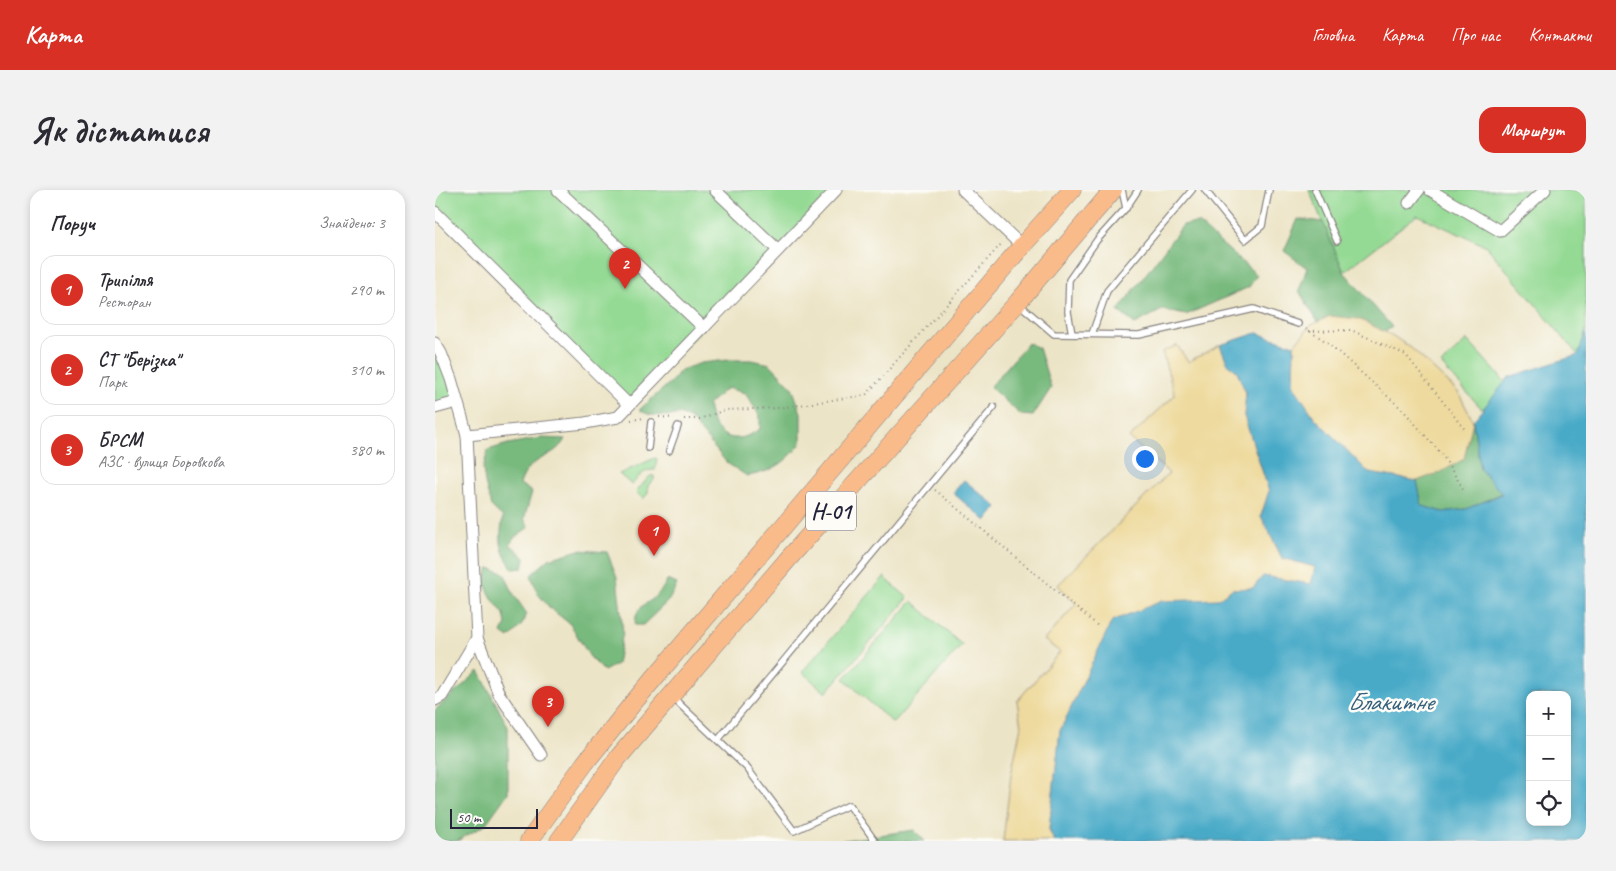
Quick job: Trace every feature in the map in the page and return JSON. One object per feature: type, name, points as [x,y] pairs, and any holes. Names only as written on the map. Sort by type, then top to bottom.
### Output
[{"type":"main road","name":"Н-01","points":[[529,841],[585,763],[633,703],[1015,240],[1072,190]]},
{"type":"main road","name":"Н-01","points":[[559,841],[617,759],[789,558],[1018,302],[1113,190]]},
{"type":"street","points":[[558,190],[704,328]]},
{"type":"street","points":[[715,190],[778,250]]},
{"type":"street","points":[[467,435],[617,417],[837,190]]},
{"type":"street","points":[[963,190],[1015,240]]},
{"type":"street","points":[[1409,203],[1419,190]]},
{"type":"street","points":[[1430,190],[1500,231],[1545,190]]},
{"type":"street","points":[[435,212],[629,404]]},
{"type":"street","points":[[435,343],[448,370],[467,435],[477,638],[499,694],[541,755]]},
{"type":"street","points":[[435,408],[457,402]]},
{"type":"street","points":[[435,700],[442,696],[477,638]]},
{"type":"lane","points":[[1122,190],[1126,208]]},
{"type":"lane","points":[[1071,334],[1068,312],[1069,280],[1097,240],[1126,208],[1138,190]]},
{"type":"lane","points":[[1092,334],[1107,291],[1192,190]]},
{"type":"lane","points":[[1205,190],[1245,240],[1262,226],[1269,190]]},
{"type":"lane","points":[[1315,190],[1337,241]]},
{"type":"lane","points":[[1018,302],[1054,334],[1139,335],[1253,309],[1297,324]]},
{"type":"lane","points":[[717,740],[994,407]]},
{"type":"lane","points":[[649,448],[652,419]]},
{"type":"lane","points":[[669,451],[678,426]]},
{"type":"lane","points":[[671,696],[747,768],[793,831],[849,805],[875,841]]},
{"type":"path","points":[[611,418],[621,421],[700,419],[725,410],[779,408],[866,395],[1015,240]]},
{"type":"path","points":[[1297,324],[1327,342],[1403,410],[1443,456],[1465,492]]},
{"type":"path","points":[[1309,331],[1351,330],[1406,355],[1466,431]]},
{"type":"path","points":[[929,485],[1099,626]]},
{"type":"green space","points":[[435,190],[836,190],[629,405],[435,216]]},
{"type":"green space","points":[[1309,190],[1586,190],[1586,331],[1578,355],[1486,246],[1417,215],[1344,272]]},
{"type":"green space","points":[[1298,219],[1323,222],[1344,272],[1392,327],[1385,332],[1359,319],[1330,316],[1318,322],[1299,291],[1307,268],[1284,251]]},
{"type":"green space","points":[[1198,223],[1257,275],[1249,287],[1186,315],[1162,310],[1135,324],[1118,311],[1183,225]]},
{"type":"green space","points":[[1467,340],[1508,385],[1482,409],[1441,364]]},
{"type":"green space","points":[[435,343],[457,402],[435,408]]},
{"type":"green space","points":[[1028,343],[1039,348],[1051,388],[1033,416],[1021,415],[990,387]]},
{"type":"green space","points":[[752,360],[770,364],[792,387],[801,413],[801,443],[790,456],[778,466],[747,476],[727,463],[690,418],[679,414],[670,416],[650,415],[639,410],[671,382],[681,370],[701,363]],"holes":[[[727,388],[745,393],[760,416],[760,429],[741,438],[726,436],[714,425],[708,405]]]},
{"type":"green space","points":[[1473,421],[1480,469],[1502,493],[1467,509],[1443,512],[1422,506],[1417,481],[1443,471],[1464,459]]},
{"type":"green space","points":[[541,438],[565,439],[555,451],[530,467],[524,474],[520,484],[532,492],[524,519],[529,527],[515,537],[510,544],[525,558],[523,568],[513,569],[505,556],[501,544],[503,517],[491,506],[483,468],[488,450]]},
{"type":"green space","points":[[655,458],[657,459],[655,470],[644,472],[632,485],[619,474]]},
{"type":"green space","points":[[650,476],[654,476],[654,480],[648,485],[648,493],[643,499],[636,492]]},
{"type":"green space","points":[[579,550],[607,552],[617,577],[623,632],[617,664],[604,671],[590,657],[570,624],[550,608],[538,594],[531,575],[549,559]]},
{"type":"green space","points":[[489,568],[504,573],[514,595],[527,614],[521,626],[509,638],[502,633],[506,624],[504,614],[493,600],[484,583]]},
{"type":"green space","points":[[884,577],[908,598],[826,693],[802,672]]},
{"type":"green space","points":[[667,580],[677,584],[669,600],[643,625],[635,625],[637,613],[642,606],[658,594]]},
{"type":"green space","points":[[912,601],[962,645],[893,723],[844,679]]},
{"type":"green space","points":[[479,671],[508,727],[508,793],[485,825],[457,841],[435,841],[435,710]]},
{"type":"green space","points":[[914,830],[925,841],[838,841]]},
{"type":"sand","points":[[1330,316],[1359,319],[1393,336],[1411,348],[1458,392],[1473,421],[1464,459],[1443,471],[1417,481],[1369,473],[1314,417],[1293,386],[1294,345],[1310,326]]},
{"type":"sand","points":[[1177,345],[1188,362],[1220,345],[1228,364],[1237,371],[1246,393],[1244,416],[1269,491],[1261,516],[1282,558],[1315,567],[1311,585],[1263,576],[1253,588],[1232,589],[1218,599],[1112,621],[1060,731],[1049,829],[1054,841],[1003,841],[1011,775],[1021,726],[1017,701],[1060,652],[1044,640],[1076,604],[1058,585],[1169,473],[1129,438],[1175,395],[1162,352]]},
{"type":"water","name":"Блакитне","points":[[1586,331],[1586,841],[1054,841],[1049,829],[1060,731],[1112,621],[1162,601],[1218,599],[1232,589],[1253,588],[1263,576],[1311,584],[1315,567],[1282,558],[1261,516],[1269,491],[1244,416],[1246,393],[1237,371],[1228,364],[1220,345],[1257,333],[1294,345],[1293,385],[1314,417],[1369,473],[1417,481],[1422,506],[1443,512],[1466,509],[1502,494],[1480,469],[1473,421],[1509,377],[1578,355]]},
{"type":"water","points":[[964,480],[997,507],[986,521],[953,493]]},
{"type":"place","name":"СТ \"Берізка\"","points":[[625,289]]},
{"type":"place","name":"Трипілля","points":[[654,556]]},
{"type":"place","name":"БРСМ","points":[[548,727]]}]
